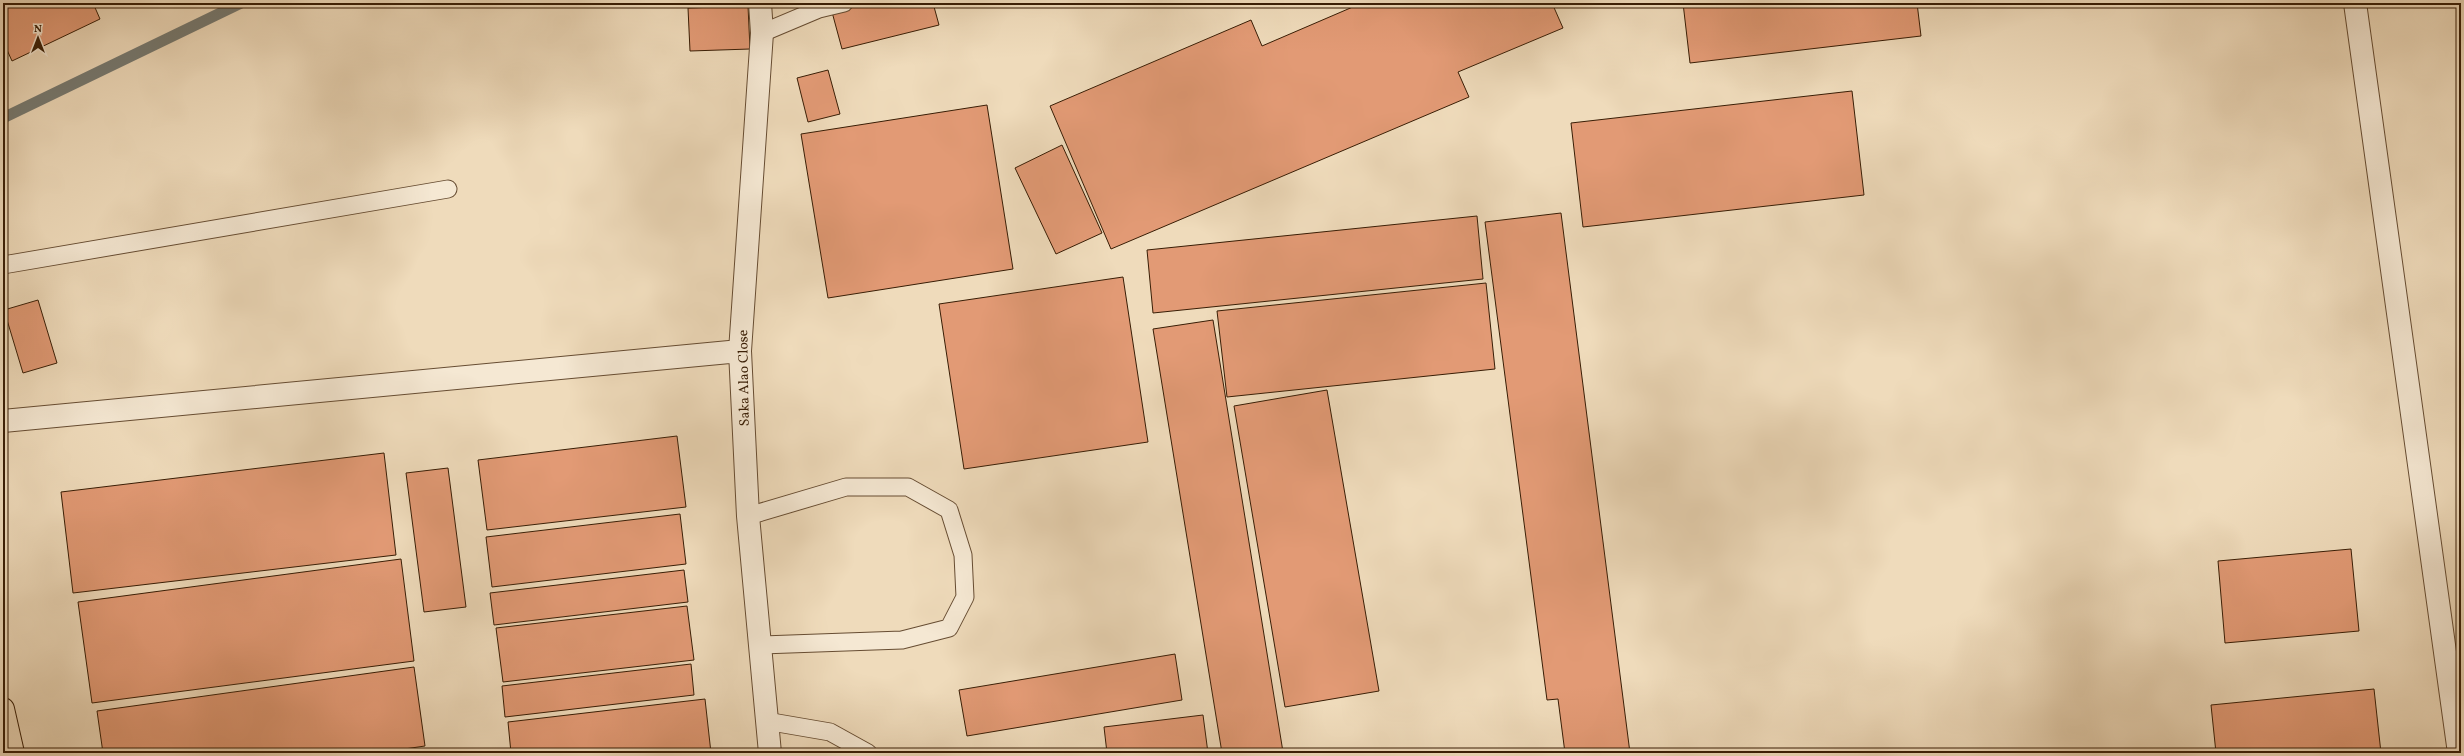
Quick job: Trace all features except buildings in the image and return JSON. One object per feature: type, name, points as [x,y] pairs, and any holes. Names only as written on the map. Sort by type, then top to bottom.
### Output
[{"type":"main road","points":[[3,709],[13,753]]},
{"type":"street","name":"Saka Alao Close","points":[[760,3],[762,33],[740,351],[748,516],[770,753]]},
{"type":"street","points":[[2355,3],[2460,753]]},
{"type":"street","points":[[3,421],[740,351]]},
{"type":"lane","points":[[762,33],[819,9],[844,3]]},
{"type":"lane","points":[[3,265],[448,189]]},
{"type":"lane","points":[[748,516],[846,487],[908,487],[949,510],[963,555],[965,597],[949,628],[902,640],[761,645]]},
{"type":"lane","points":[[766,721],[830,732],[868,753]]},
{"type":"waterway","points":[[3,118],[241,3]]}]
